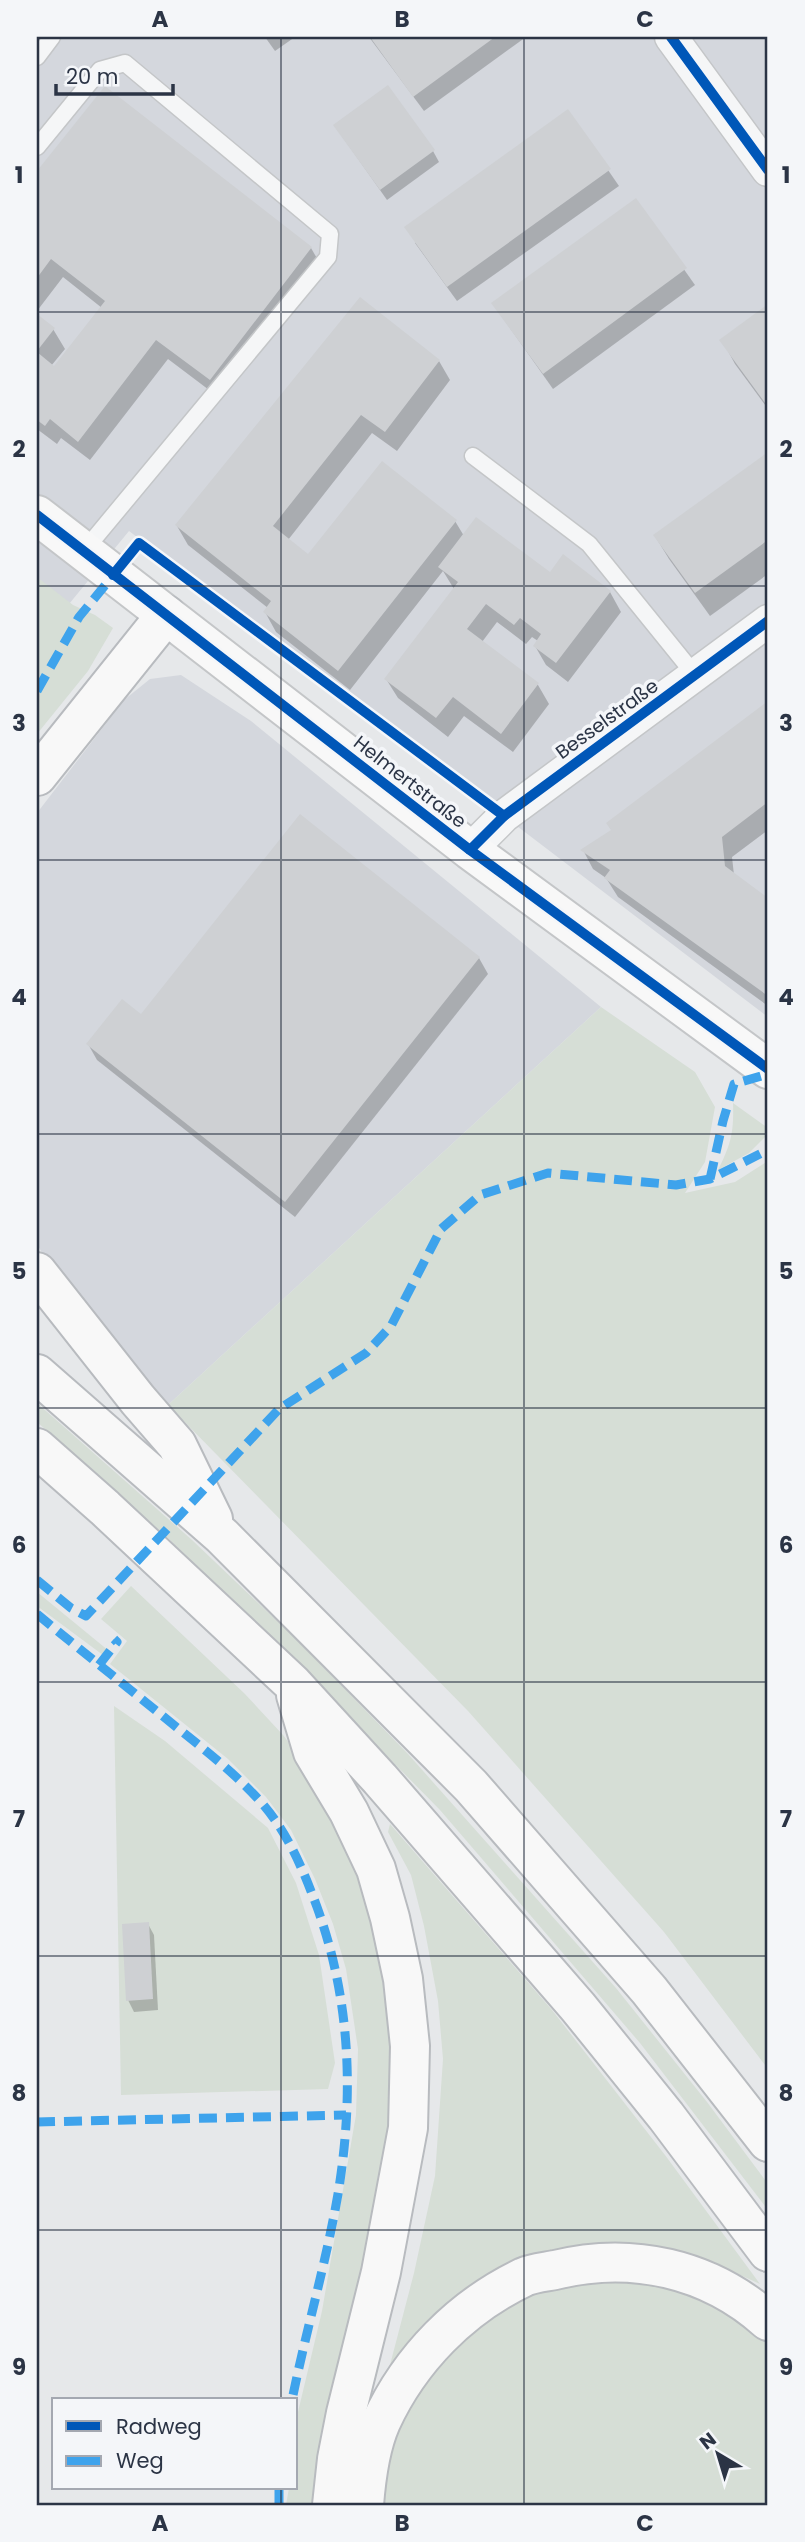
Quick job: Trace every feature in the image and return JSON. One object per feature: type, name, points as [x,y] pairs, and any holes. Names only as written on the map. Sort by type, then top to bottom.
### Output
[{"type":"main road","name":"Helmertstraße","points":[[37,515],[470,850],[768,1069]]},
{"type":"main road","points":[[37,776],[166,615]]},
{"type":"main road","points":[[37,1272],[177,1445],[222,1536]]},
{"type":"main road","points":[[37,1374],[222,1536],[471,1786],[649,1990],[768,2142]]},
{"type":"main road","points":[[37,1448],[292,1683],[417,1821],[578,2007],[666,2116],[768,2252]]},
{"type":"main road","points":[[292,1683],[313,1752],[349,1812],[376,1869],[403,1979],[410,2046],[408,2127],[381,2272],[341,2436],[332,2505]]},
{"type":"main road","points":[[364,2505],[366,2481],[380,2424],[409,2372],[437,2338],[480,2303],[526,2276],[578,2264],[639,2262],[681,2272],[720,2288],[768,2321]]},
{"type":"street","points":[[671,37],[768,170]]},
{"type":"street","name":"Besselstraße","points":[[470,850],[504,816],[768,621]]},
{"type":"lane","points":[[37,57],[52,37]]},
{"type":"lane","points":[[37,147],[100,70],[125,63],[330,234],[328,257],[83,552]]},
{"type":"lane","points":[[473,456],[589,544],[695,675]]},
{"type":"shaded area","points":[[37,37],[768,37],[768,1017],[129,531],[37,643]]},
{"type":"shaded area","points":[[37,577],[73,605],[95,615],[113,628],[88,671],[37,734]]},
{"type":"shaded area","points":[[181,675],[251,721],[601,1007],[168,1405],[49,1265],[37,1244],[37,813],[124,700],[150,679]]},
{"type":"shaded area","points":[[601,1007],[695,1072],[715,1107],[705,1162],[685,1193],[735,1182],[768,1161],[768,2069],[664,1932],[468,1711],[168,1405]]},
{"type":"shaded area","points":[[733,1103],[768,1128],[768,1134],[749,1153],[718,1170],[731,1138]]},
{"type":"shaded area","points":[[37,1403],[192,1540],[298,1641],[408,1754],[616,1988],[707,2102],[768,2184],[768,2210],[640,2043],[440,1810],[276,1643],[167,1537],[37,1422]]},
{"type":"shaded area","points":[[131,1586],[245,1694],[283,1735],[305,1764],[351,1854],[370,1904],[391,2003],[394,2102],[320,2505],[286,2505],[289,2490],[298,2490],[298,2412],[322,2311],[356,2115],[358,2049],[346,1969],[333,1924],[291,1830],[266,1797],[228,1759],[110,1664],[127,1641],[101,1619]]},
{"type":"shaded area","points":[[37,1592],[109,1651],[105,1654],[107,1658],[37,1606]]},
{"type":"shaded area","points":[[114,1706],[165,1741],[268,1828],[296,1883],[319,1955],[335,2063],[328,2089],[121,2095]]},
{"type":"shaded area","points":[[390,1824],[552,2010],[665,2155],[760,2284],[716,2264],[684,2254],[447,2305],[419,2331],[404,2353],[390,2365],[435,2176],[443,2059],[438,2001],[424,1926],[411,1875],[388,1832]]},
{"type":"shaded area","points":[[588,2281],[655,2282],[713,2300],[768,2339],[768,2505],[384,2505],[389,2457],[400,2423],[415,2394],[461,2336],[523,2295]]},
{"type":"building","points":[[370,37],[495,37],[413,97]]},
{"type":"building","points":[[388,85],[435,150],[380,190],[333,125]]},
{"type":"building","points":[[105,86],[312,247],[210,380],[156,340],[78,442],[50,419],[45,426],[37,420],[37,352],[54,366],[105,301],[51,259],[37,278],[37,171]]},
{"type":"building","points":[[568,109],[611,169],[447,287],[404,227]]},
{"type":"building","points":[[636,198],[687,268],[543,374],[491,303]]},
{"type":"building","points":[[360,297],[440,360],[385,432],[361,415],[273,526],[308,554],[382,461],[457,520],[338,671],[263,612],[271,601],[175,525]]},
{"type":"building","points":[[768,304],[768,407],[719,340]]},
{"type":"building","points":[[37,314],[55,328],[37,351]]},
{"type":"building","points":[[768,452],[768,540],[695,593],[653,535]]},
{"type":"building","points":[[476,517],[550,572],[563,554],[611,591],[556,663],[533,646],[541,634],[520,618],[514,625],[486,604],[467,629],[539,683],[501,734],[453,697],[436,718],[384,679],[458,582],[438,567]]},
{"type":"building","points":[[768,701],[768,802],[722,837],[725,866],[768,898],[768,996],[604,878],[610,870],[580,850],[611,830],[606,823]]},
{"type":"building","points":[[300,814],[480,957],[285,1202],[86,1044],[122,999],[141,1014]]},
{"type":"building","points":[[149,1922],[153,1999],[126,2001],[122,1924]]},
{"type":"marked path","points":[[37,691],[79,617],[116,572]]},
{"type":"marked path","points":[[710,1179],[734,1084],[768,1074]]},
{"type":"marked path","points":[[37,1580],[71,1608],[86,1616],[279,1409],[366,1353],[391,1326],[441,1229],[480,1195],[548,1173],[676,1185],[710,1179],[768,1150]]},
{"type":"marked path","points":[[37,1614],[214,1757],[249,1789],[270,1813],[286,1838],[317,1907],[337,1978],[343,2013],[346,2121],[333,2220],[292,2398]]},
{"type":"marked path","points":[[99,1665],[117,1642],[114,1639]]},
{"type":"marked path","points":[[37,2122],[346,2115]]},
{"type":"marked path","points":[[279,2490],[279,2505]]},
{"type":"cycle path","points":[[671,37],[768,170]]},
{"type":"cycle path","points":[[37,515],[470,850],[768,1069]]},
{"type":"cycle path","points":[[113,575],[139,543],[504,816]]},
{"type":"cycle path","points":[[470,850],[504,816],[768,621]]}]
